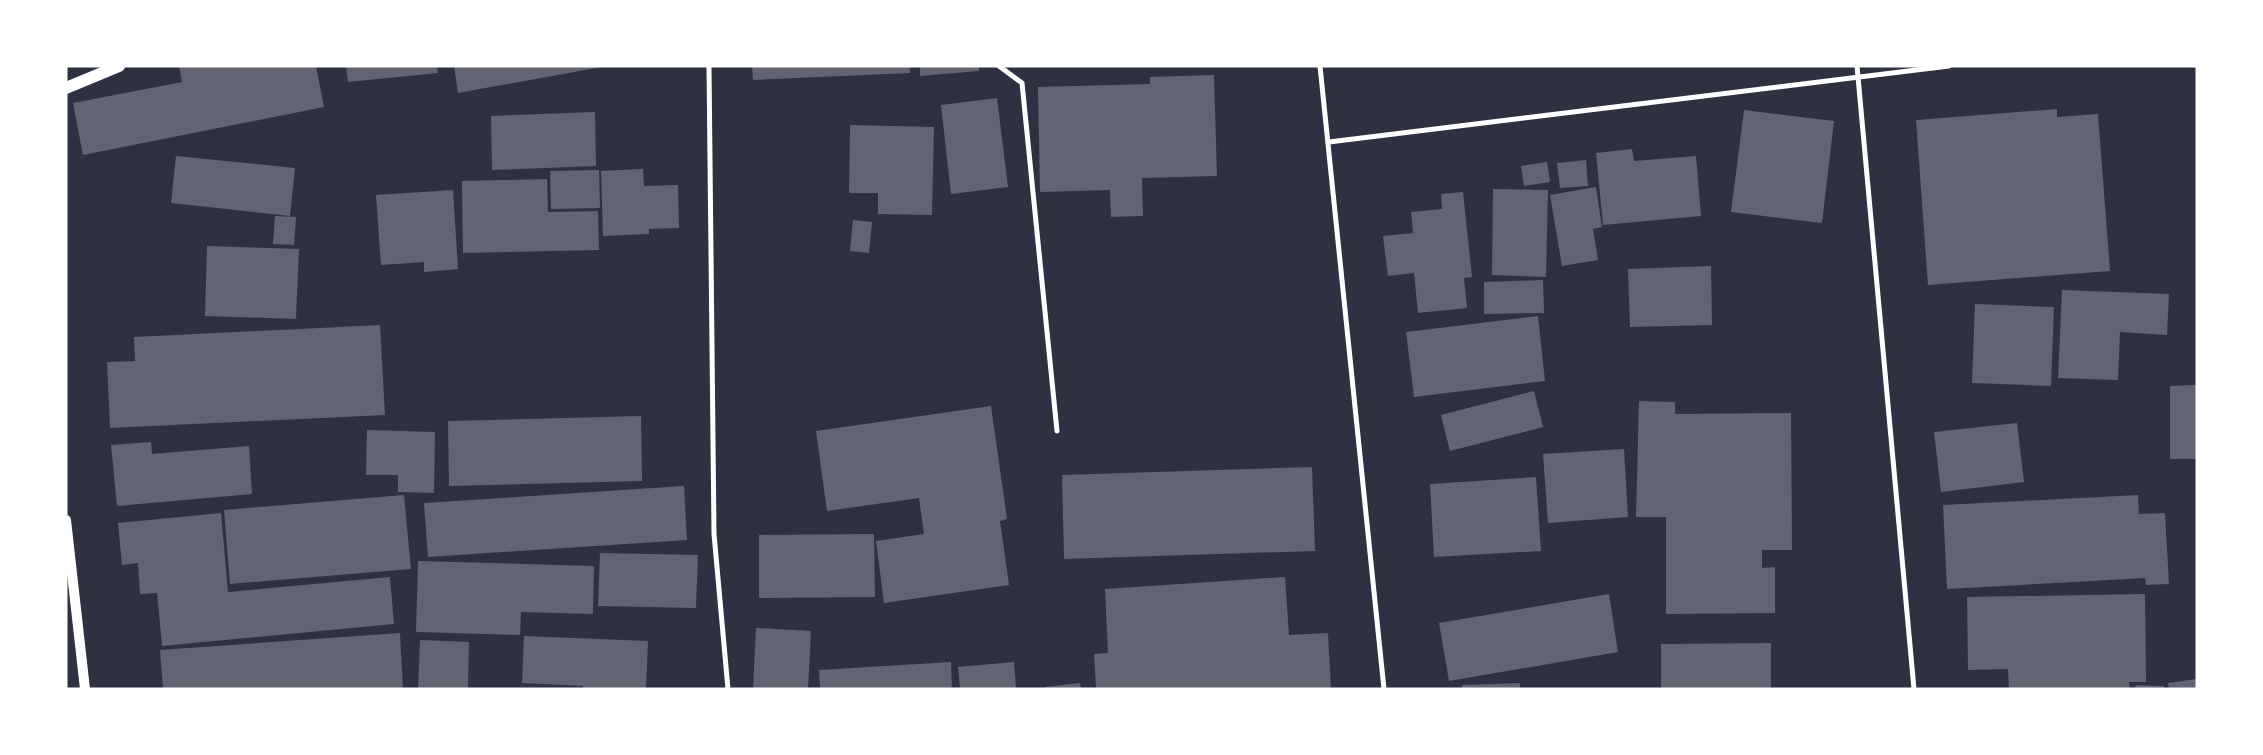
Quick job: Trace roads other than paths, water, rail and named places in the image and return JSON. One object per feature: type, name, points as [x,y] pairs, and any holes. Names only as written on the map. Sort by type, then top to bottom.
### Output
[{"type":"main road","points":[[66,88],[120,66]]},
{"type":"main road","points":[[66,520],[85,689]]},
{"type":"street","points":[[709,66],[714,534],[728,689]]},
{"type":"street","points":[[999,66],[1022,82],[1057,431]]},
{"type":"street","points":[[1320,66],[1384,689]]},
{"type":"street","points":[[1857,66],[1914,689]]},
{"type":"street","points":[[1329,142],[1950,66]]}]
